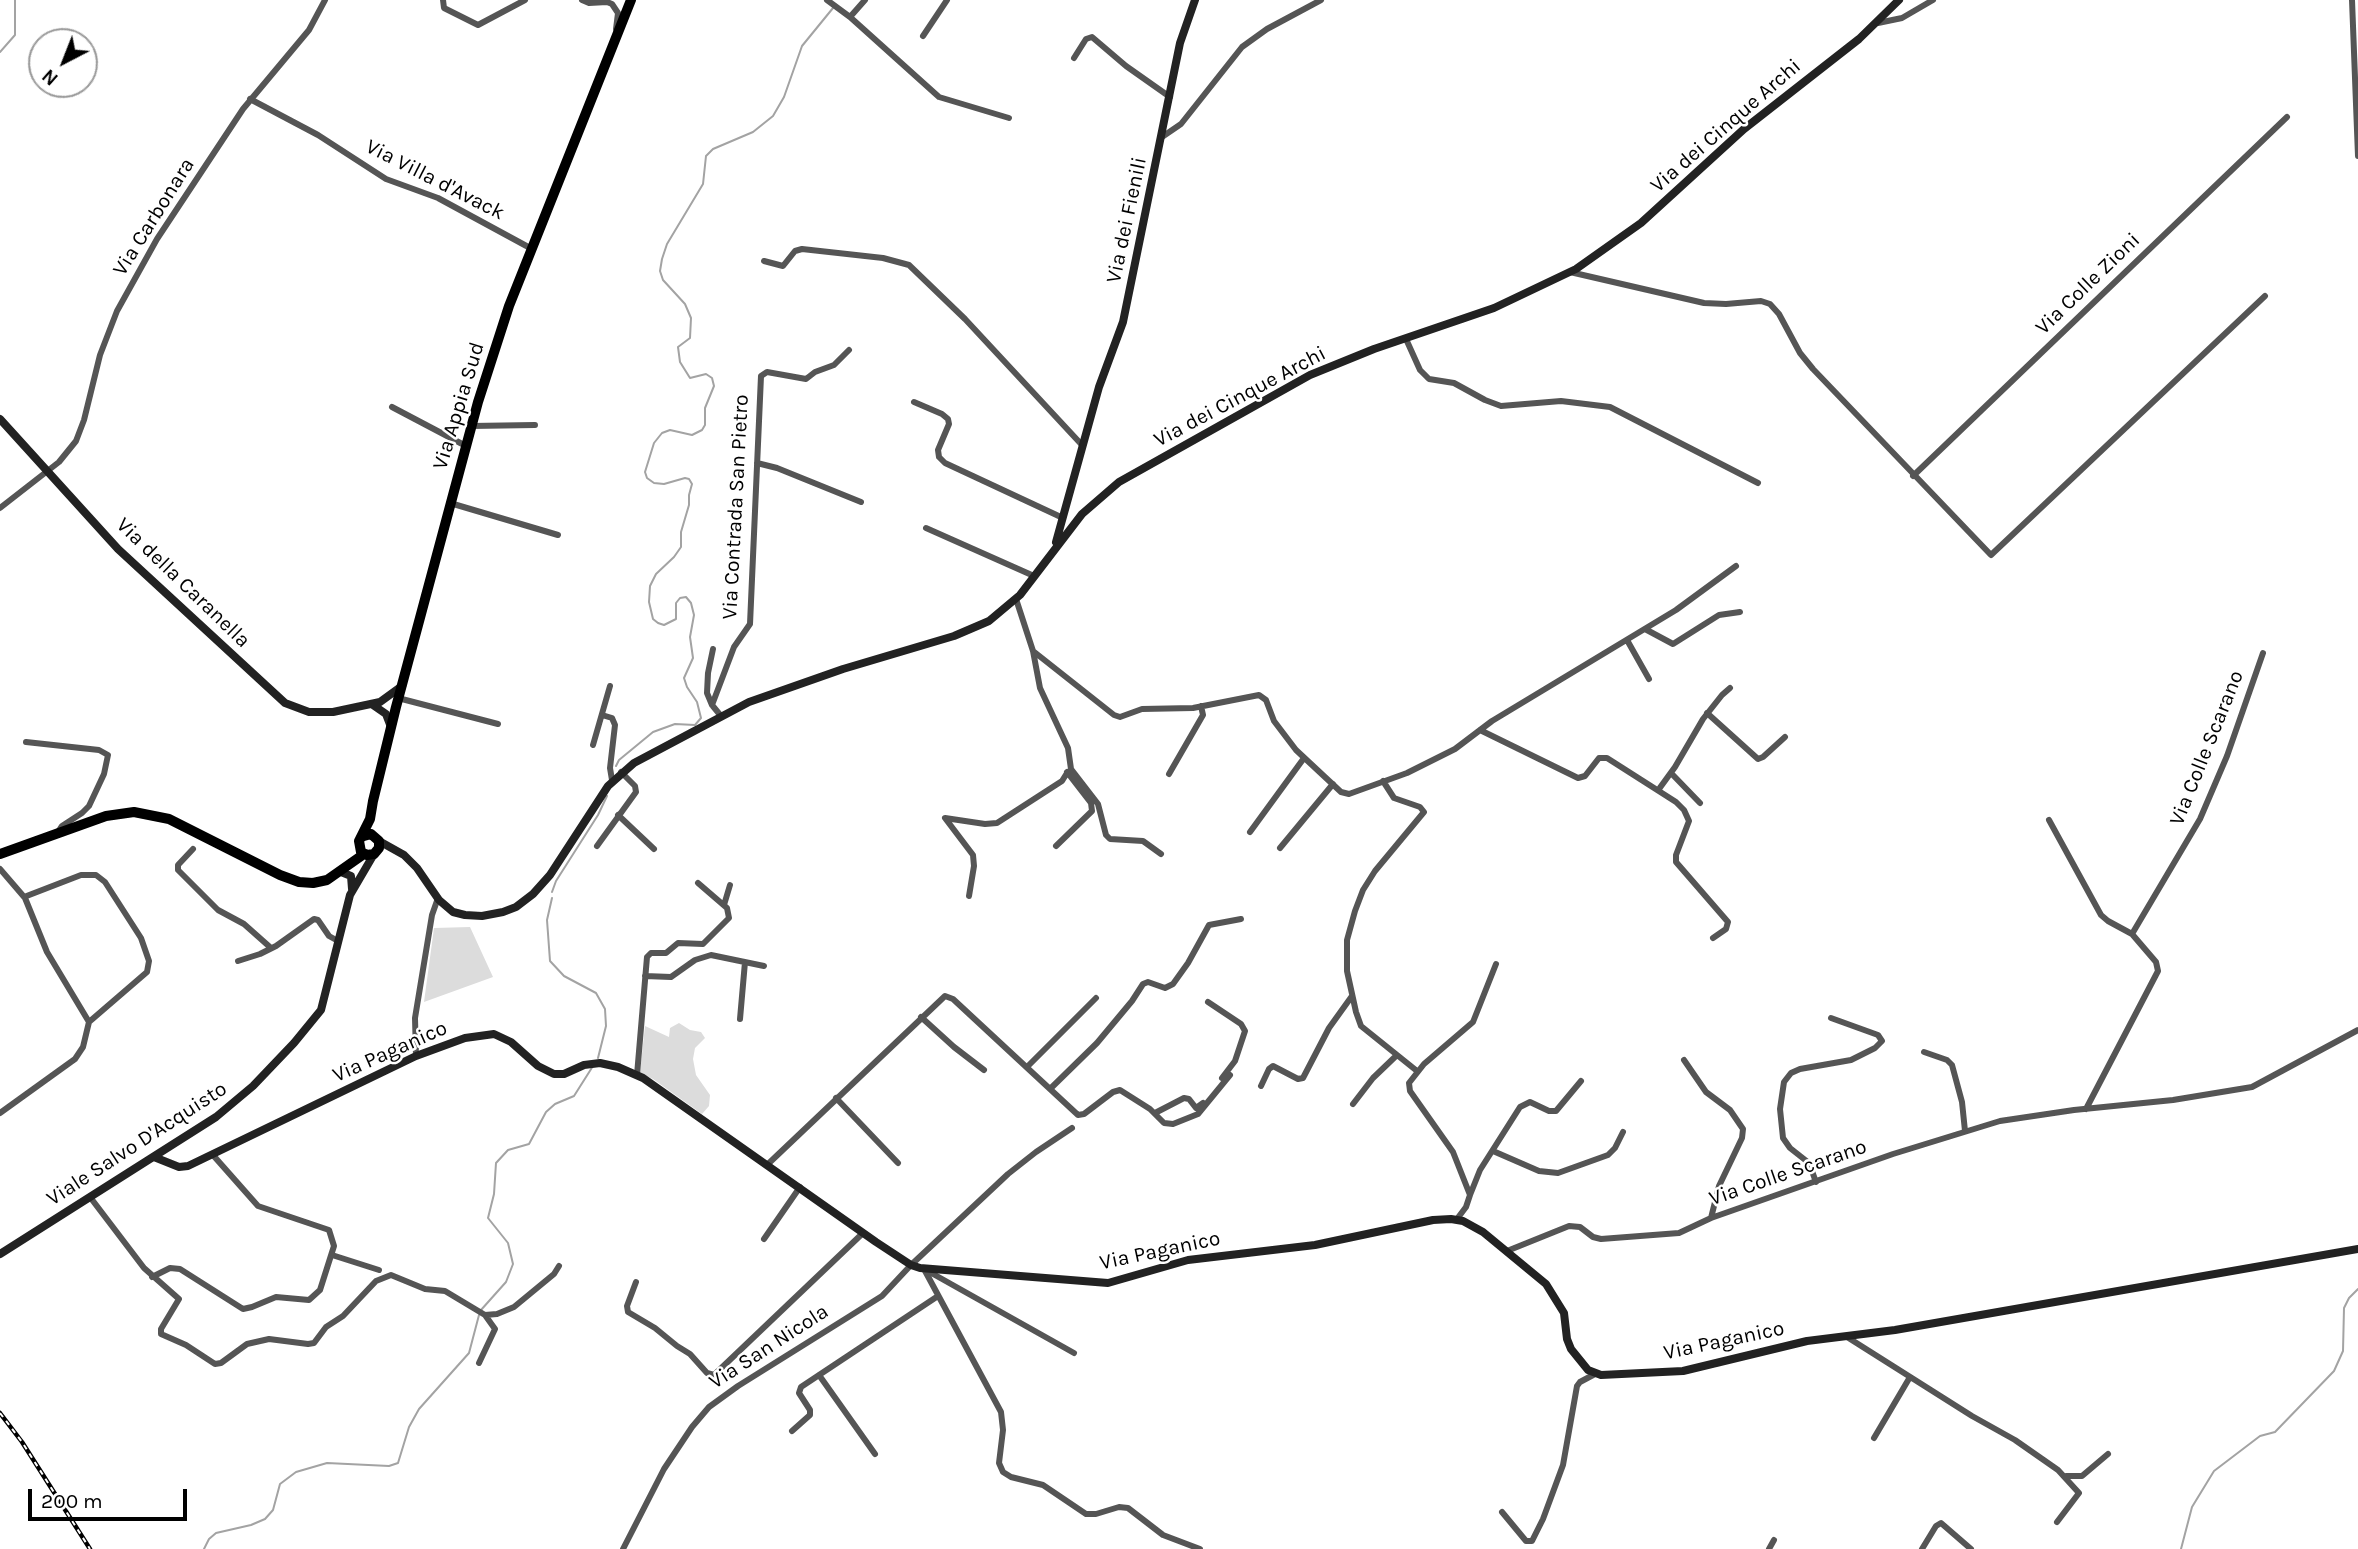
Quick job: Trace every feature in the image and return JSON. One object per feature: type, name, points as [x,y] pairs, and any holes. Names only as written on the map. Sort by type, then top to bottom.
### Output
[{"type":"main road","name":"Via Appia Sud","points":[[370,845],[373,801],[471,426],[508,310],[631,0]]},
{"type":"main road","name":"Via dei Fienili","points":[[1055,549],[1102,377],[1123,322],[1182,36],[1195,0]]},
{"type":"main road","name":"Via dei Cinque Archi","points":[[370,845],[400,851],[417,868],[438,898],[453,912],[470,916],[497,914],[519,905],[537,891],[612,780],[621,772],[656,750],[758,698],[965,632],[993,619],[1016,599],[1082,514],[1119,482],[1310,375],[1494,308],[1570,272],[1641,223],[1750,123],[1878,23],[1899,0]]},
{"type":"main road","name":"Via della Caranella","points":[[0,419],[126,557],[283,701],[299,710],[317,713],[397,703]]},
{"type":"main road","name":"Via della Caranella","points":[[373,705],[402,686]]},
{"type":"main road","points":[[373,705],[386,714],[391,727]]},
{"type":"main road","points":[[0,854],[110,815],[128,812],[147,813],[177,822],[287,878],[317,883],[344,868],[370,845]]},
{"type":"main road","name":"Viale Salvo D'Acquisto","points":[[0,1254],[227,1109],[313,1022],[324,1002],[352,890],[364,872],[370,845]]},
{"type":"main road","points":[[344,868],[351,876],[352,890]]},
{"type":"main road","name":"Via Paganico","points":[[153,1157],[181,1167],[416,1056],[454,1041],[488,1034],[506,1039],[552,1074],[564,1074],[584,1065],[605,1063],[637,1074],[863,1233],[911,1265],[924,1269],[1108,1283],[1188,1260],[1309,1247],[1433,1220],[1457,1219]]},
{"type":"main road","points":[[1457,1219],[1478,1228],[1537,1275],[1554,1294],[1565,1316],[1569,1346],[1595,1374]]},
{"type":"main road","name":"Via Paganico","points":[[1595,1374],[1679,1372],[1801,1342],[1847,1337],[2358,1249]]},
{"type":"street","name":"Via Carbonara","points":[[0,508],[64,456],[79,436],[100,355],[117,311],[162,230],[250,100],[311,28],[325,0]]},
{"type":"street","points":[[443,0],[444,8],[478,25],[525,0]]},
{"type":"street","points":[[582,0],[589,3],[609,2],[616,8],[618,17],[613,44]]},
{"type":"street","points":[[850,17],[865,0]]},
{"type":"street","points":[[923,36],[947,0]]},
{"type":"street","points":[[1162,138],[1176,129],[1191,113],[1242,47],[1267,29],[1321,0]]},
{"type":"street","points":[[1878,23],[1902,19],[1933,0]]},
{"type":"street","points":[[2352,0],[2358,156]]},
{"type":"street","points":[[832,4],[937,95],[1009,118]]},
{"type":"street","points":[[1074,58],[1086,39],[1092,37],[1126,66],[1170,97]]},
{"type":"street","name":"Via Villa d'Avack","points":[[250,100],[318,135],[386,179],[435,196],[532,249]]},
{"type":"street","name":"Via Colle Zioni","points":[[1913,476],[2287,117]]},
{"type":"street","points":[[764,261],[783,266],[795,251],[804,249],[883,258],[909,265],[965,319],[1082,444]]},
{"type":"street","points":[[1570,272],[1704,303],[1768,303],[1780,316],[1806,362],[1986,552],[1993,554],[2265,296]]},
{"type":"street","points":[[1406,339],[1420,370],[1429,379],[1454,383],[1499,405],[1561,401],[1612,408],[1758,483]]},
{"type":"street","name":"Via Contrada San Pietro","points":[[712,705],[735,644],[750,624],[761,378],[763,373],[804,379],[812,373],[832,367],[849,351]]},
{"type":"street","points":[[914,402],[948,419],[949,424],[938,452],[945,463],[1063,518]]},
{"type":"street","points":[[392,407],[466,446]]},
{"type":"street","points":[[471,426],[535,425]]},
{"type":"street","points":[[757,463],[777,468],[861,502]]},
{"type":"street","points":[[450,503],[558,535]]},
{"type":"street","points":[[926,528],[1034,576]]},
{"type":"street","points":[[1033,651],[1116,716],[1140,709],[1201,706],[1261,695],[1266,700],[1275,723],[1304,758],[1333,785],[1348,794],[1407,773],[1450,752],[1480,730],[1679,608],[1736,566]]},
{"type":"street","points":[[1016,599],[1033,651],[1041,692],[1065,742],[1072,771],[1100,808],[1107,836],[1111,839],[1143,841],[1161,854]]},
{"type":"street","points":[[1645,629],[1673,644],[1719,615],[1740,612]]},
{"type":"street","points":[[1627,640],[1649,679]]},
{"type":"street","points":[[713,649],[706,693],[721,716]]},
{"type":"street","name":"Via Colle Scarano","points":[[2132,934],[2200,819],[2222,769],[2263,653]]},
{"type":"street","points":[[593,745],[610,686]]},
{"type":"street","points":[[1659,789],[1707,713],[1730,688]]},
{"type":"street","points":[[397,703],[498,724]]},
{"type":"street","points":[[1170,774],[1203,715],[1201,706]]},
{"type":"street","points":[[1707,713],[1758,758],[1763,757],[1785,737]]},
{"type":"street","points":[[601,715],[613,719],[615,727],[610,770],[612,780]]},
{"type":"street","points":[[597,729],[614,735]]},
{"type":"street","points":[[1480,730],[1576,777],[1584,777],[1597,761],[1605,757],[1659,789],[1680,806],[1689,820],[1676,862],[1728,922],[1726,929],[1713,938]]},
{"type":"street","points":[[26,742],[97,750],[108,754],[104,774],[89,806],[62,826],[58,834]]},
{"type":"street","points":[[969,896],[973,855],[945,818],[985,824],[997,822],[1062,781],[1066,773],[1065,742]]},
{"type":"street","points":[[1250,832],[1304,758]]},
{"type":"street","points":[[597,846],[636,790],[621,772]]},
{"type":"street","points":[[1056,846],[1093,811],[1090,801],[1066,773]]},
{"type":"street","points":[[1671,773],[1700,803]]},
{"type":"street","points":[[1383,781],[1396,799],[1420,807],[1424,812],[1375,871],[1357,904],[1350,926],[1346,954],[1352,996],[1362,1026],[1417,1070]]},
{"type":"street","points":[[1280,848],[1333,785]]},
{"type":"street","points":[[618,815],[654,849]]},
{"type":"street","points":[[2049,820],[2102,916],[2132,934],[2155,962],[2158,971],[2086,1108]]},
{"type":"street","points":[[193,849],[178,864],[178,870],[218,911],[244,923],[271,948]]},
{"type":"street","points":[[0,869],[24,897],[47,952],[89,1022]]},
{"type":"street","points":[[0,1113],[75,1059],[83,1048],[89,1022],[147,972],[149,961],[141,937],[105,882],[96,875],[83,874],[24,897]]},
{"type":"street","points":[[637,1074],[646,958],[649,954],[666,953],[678,943],[699,945],[710,939],[729,918],[729,911],[724,905],[698,883]]},
{"type":"street","points":[[724,905],[730,885]]},
{"type":"street","points":[[416,1056],[416,1015],[433,912],[438,898]]},
{"type":"street","points":[[238,961],[271,948],[315,918],[338,942]]},
{"type":"street","points":[[1050,1089],[1094,1047],[1144,983],[1165,988],[1174,983],[1209,925],[1241,919]]},
{"type":"street","points":[[645,976],[671,977],[692,962],[708,956],[764,965]]},
{"type":"street","points":[[740,1018],[745,962]]},
{"type":"street","points":[[1470,1195],[1453,1153],[1409,1090],[1409,1082],[1417,1070],[1473,1022],[1496,964]]},
{"type":"street","points":[[768,1164],[921,1017],[942,998],[948,996],[1078,1115],[1084,1114],[1119,1090],[1126,1091],[1170,1125],[1194,1116],[1203,1109],[1230,1075]]},
{"type":"street","points":[[1261,1086],[1273,1066],[1298,1079],[1303,1078],[1327,1031],[1352,996]]},
{"type":"street","points":[[1027,1067],[1096,998]]},
{"type":"street","points":[[1155,1113],[1184,1098],[1189,1099],[1196,1108],[1199,1107],[1235,1060],[1245,1034],[1244,1029],[1240,1023],[1208,1002]]},
{"type":"street","points":[[921,1017],[984,1070]]},
{"type":"street","points":[[1816,1182],[1809,1163],[1788,1146],[1782,1136],[1780,1109],[1783,1084],[1791,1073],[1800,1069],[1851,1060],[1875,1048],[1882,1041],[1881,1037],[1831,1018]]},
{"type":"street","name":"Via Colle Scarano","points":[[1507,1251],[1566,1226],[1577,1226],[1595,1238],[1603,1239],[1676,1234],[1711,1218],[1965,1131],[2021,1117],[2167,1101],[2255,1086],[2358,1030]]},
{"type":"street","points":[[1924,1052],[1947,1060],[1952,1065],[1962,1102],[1965,1131]]},
{"type":"street","points":[[1353,1104],[1370,1080],[1396,1055]]},
{"type":"street","points":[[1684,1060],[1704,1089],[1731,1111],[1744,1129],[1719,1186],[1711,1218]]},
{"type":"street","points":[[1457,1219],[1466,1207],[1478,1173],[1521,1105],[1530,1102],[1549,1111],[1556,1111],[1581,1082]]},
{"type":"street","points":[[836,1098],[898,1163]]},
{"type":"street","points":[[911,1265],[1015,1168],[1072,1128]]},
{"type":"street","points":[[1493,1151],[1539,1171],[1558,1173],[1608,1155],[1623,1132]]},
{"type":"street","points":[[152,1277],[169,1269],[180,1269],[238,1307],[247,1309],[276,1297],[303,1301],[313,1298],[322,1287],[334,1242],[329,1230],[256,1205],[212,1154]]},
{"type":"street","points":[[764,1239],[800,1187]]},
{"type":"street","points":[[90,1196],[152,1277],[179,1299],[162,1326],[161,1334],[186,1345],[217,1364],[250,1343],[272,1338],[308,1344],[315,1342],[328,1326],[343,1316],[379,1279],[387,1275],[396,1275],[425,1289],[443,1290],[485,1315],[493,1324],[494,1331],[479,1363]]},
{"type":"street","points":[[636,1282],[627,1306],[628,1312],[655,1328],[691,1355],[707,1373],[714,1375],[863,1233]]},
{"type":"street","points":[[332,1255],[379,1270]]},
{"type":"street","name":"Via San Nicola","points":[[623,1549],[664,1469],[706,1410],[734,1388],[875,1301],[911,1265]]},
{"type":"street","points":[[485,1315],[497,1314],[516,1306],[554,1274],[559,1266]]},
{"type":"street","points":[[924,1269],[1000,1410],[1003,1430],[999,1463],[1003,1472],[1045,1486],[1086,1514],[1119,1507],[1128,1508],[1164,1536],[1200,1549]]},
{"type":"street","name":"Via Paganico","points":[[924,1269],[1074,1353]]},
{"type":"street","points":[[792,1431],[810,1415],[799,1390],[938,1296]]},
{"type":"street","points":[[1847,1337],[2015,1440],[2064,1475],[2078,1489],[2079,1494],[2057,1522]]},
{"type":"street","points":[[1502,1512],[1526,1541],[1533,1540],[1563,1465],[1577,1387],[1580,1382],[1595,1374]]},
{"type":"street","points":[[819,1375],[876,1454]]},
{"type":"street","points":[[1874,1438],[1910,1377]]},
{"type":"street","points":[[2064,1475],[2082,1476],[2108,1454]]},
{"type":"street","points":[[1922,1549],[1941,1523],[1971,1549]]},
{"type":"street","points":[[1769,1549],[1774,1539]]},
{"type":"shaded area","points":[[470,927],[493,977],[424,1002],[434,928]]},
{"type":"shaded area","points":[[679,1023],[690,1030],[701,1032],[705,1038],[695,1048],[693,1059],[696,1075],[710,1095],[709,1106],[702,1114],[653,1079],[640,1073],[645,1026],[669,1037],[670,1028]]},
{"type":"waterway","points":[[0,52],[15,35],[15,0]]},
{"type":"waterway","points":[[616,766],[619,760],[653,732],[675,724],[695,725],[701,718],[697,702],[684,678],[693,658],[690,637],[694,615],[691,603],[686,597],[680,598],[676,603],[676,619],[664,625],[653,619],[649,602],[650,586],[656,574],[681,547],[681,532],[692,484],[685,478],[664,484],[654,483],[647,478],[645,472],[654,443],[662,433],[670,430],[692,435],[702,430],[705,425],[705,408],[714,386],[712,378],[706,374],[690,378],[680,362],[678,347],[690,338],[691,318],[685,304],[663,280],[660,271],[662,259],[667,244],[703,184],[706,156],[713,149],[753,132],[773,116],[784,97],[802,46],[833,8]]},
{"type":"waterway","points":[[552,892],[607,796]]},
{"type":"waterway","points":[[552,898],[547,920],[550,961],[564,976],[596,993],[605,1009],[606,1026],[598,1058]]},
{"type":"waterway","points":[[481,1310],[506,1282],[513,1264],[508,1243],[488,1218],[494,1194],[496,1163],[508,1150],[529,1144],[546,1112],[555,1104],[574,1096],[593,1066]]},
{"type":"waterway","points":[[2181,1549],[2192,1507],[2214,1471],[2260,1436],[2275,1432],[2334,1371],[2343,1351],[2344,1308],[2358,1289]]},
{"type":"waterway","points":[[204,1549],[216,1533],[265,1519],[273,1510],[280,1484],[296,1472],[327,1463],[389,1466],[398,1463],[409,1427],[419,1409],[469,1353],[479,1315]]},
{"type":"railway","points":[[0,1413],[22,1442],[90,1549]]}]
